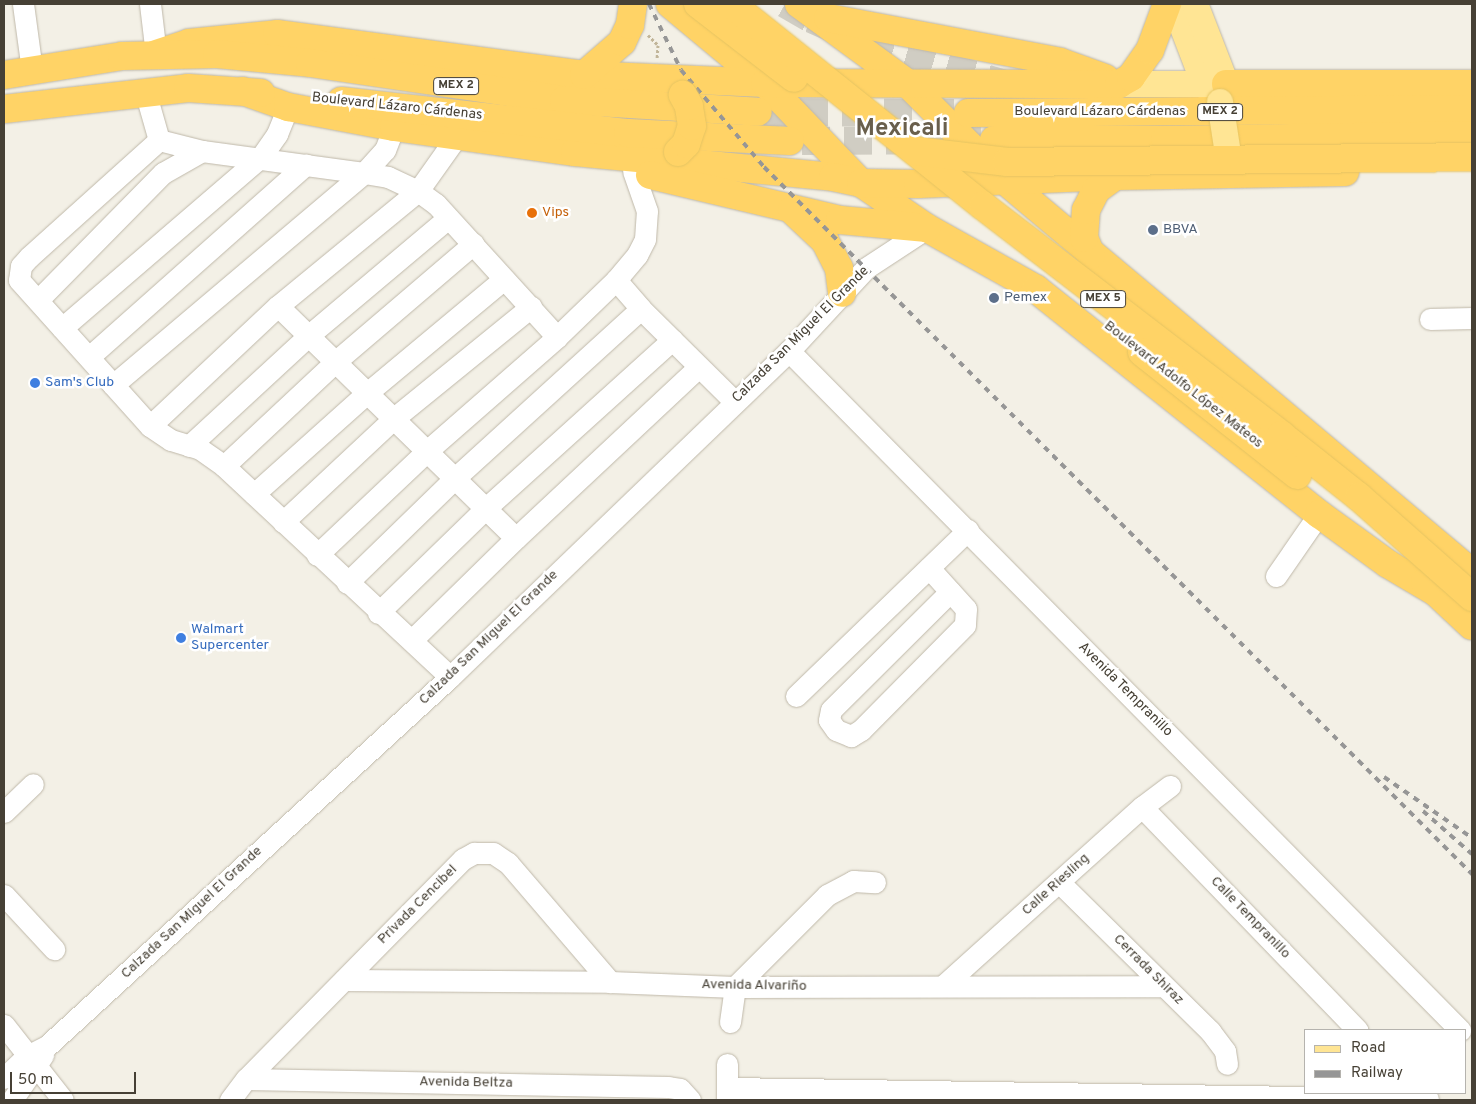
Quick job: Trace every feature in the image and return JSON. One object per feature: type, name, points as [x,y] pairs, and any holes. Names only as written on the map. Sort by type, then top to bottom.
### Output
[{"type":"highway","points":[[670,4],[766,83],[802,138],[861,183],[928,228],[1036,289],[1319,514],[1388,564],[1439,594]]},
{"type":"highway","name":"Boulevard Adolfo López Mateos","points":[[698,4],[1297,475],[1439,594],[1472,626]]},
{"type":"highway","name":"Boulevard Adolfo López Mateos","points":[[731,4],[991,212],[1282,435],[1359,497],[1472,597]]},
{"type":"highway","points":[[156,54],[198,41],[277,34],[584,75],[667,84],[1119,84],[1131,77],[1150,50],[1166,4]]},
{"type":"highway","points":[[808,10],[843,23],[1060,62],[1091,71],[1119,84]]},
{"type":"highway","points":[[808,10],[955,115],[1003,179],[1091,255],[1472,573]]},
{"type":"highway","points":[[584,75],[622,42],[633,11]]},
{"type":"highway","name":"Boulevard Lázaro Cárdenas","points":[[4,75],[156,54],[254,56],[564,100],[758,112]]},
{"type":"highway","points":[[802,138],[816,106],[827,90],[840,83]]},
{"type":"highway","points":[[667,84],[689,106],[692,126],[686,144],[671,157]]},
{"type":"highway","points":[[1217,90],[1472,84]]},
{"type":"highway","name":"Boulevard Lázaro Cárdenas","points":[[4,110],[144,91],[188,88],[243,91],[628,132],[802,138]]},
{"type":"highway","points":[[243,91],[288,107],[394,127],[575,152],[671,157],[833,177],[861,183],[918,184],[934,181],[1115,176],[1230,167],[1472,169]]},
{"type":"highway","points":[[1056,99],[1109,114]]},
{"type":"highway","name":"Boulevard Lázaro Cárdenas","points":[[955,115],[1472,109]]},
{"type":"highway","points":[[934,181],[951,160],[951,133],[955,115]]},
{"type":"highway","name":"Boulevard Lázaro Cárdenas","points":[[994,140],[1165,140],[1472,135]]},
{"type":"highway","points":[[877,143],[933,155],[1007,162],[1472,156]]},
{"type":"highway","points":[[575,152],[633,171],[791,209],[882,226],[928,228]]},
{"type":"highway","points":[[1091,255],[1084,238],[1086,210],[1096,190],[1115,176]]},
{"type":"highway","points":[[791,209],[825,241],[839,268],[842,293]]},
{"type":"main road","points":[[1174,4],[1217,90]]},
{"type":"main road","points":[[1195,4],[1217,90],[1230,167]]},
{"type":"main road","points":[[1119,84],[1217,90]]},
{"type":"street","points":[[23,4],[32,70]]},
{"type":"street","points":[[150,4],[156,54]]},
{"type":"street","points":[[144,91],[158,140]]},
{"type":"street","points":[[62,328],[261,157],[277,134],[288,107]]},
{"type":"street","points":[[113,384],[364,173],[385,150],[394,127]]},
{"type":"street","points":[[150,426],[278,306],[418,191],[457,136]]},
{"type":"street","points":[[158,140],[202,151],[261,157],[388,177],[418,191],[473,244],[557,337]]},
{"type":"street","points":[[158,140],[21,266],[19,280],[150,426],[171,440],[210,454],[378,613],[412,640],[450,677]]},
{"type":"street","points":[[38,300],[163,174],[202,151]]},
{"type":"street","points":[[89,357],[306,164]]},
{"type":"street","points":[[317,555],[427,451],[557,337],[616,280],[637,255],[648,225],[644,199],[633,171]]},
{"type":"street","points":[[189,446],[308,336],[448,218]]},
{"type":"street","name":"Calzada San Miguel El Grande","points":[[4,1078],[32,1061],[450,677],[789,351],[866,268],[928,228]]},
{"type":"street","points":[[224,466],[335,362],[473,244]]},
{"type":"street","points":[[254,494],[367,393],[504,279]]},
{"type":"street","points":[[616,280],[641,309],[735,402]]},
{"type":"street","points":[[278,306],[516,538]]},
{"type":"street","points":[[282,522],[393,419],[531,306]]},
{"type":"street","points":[[347,584],[455,478],[641,309]]},
{"type":"street","points":[[1430,319],[1472,318]]},
{"type":"street","points":[[378,613],[486,508],[672,340]]},
{"type":"street","name":"Avenida Tempranillo","points":[[789,351],[1459,1029]]},
{"type":"street","points":[[412,640],[516,538],[699,367]]},
{"type":"street","points":[[1276,576],[1319,514]]},
{"type":"street","points":[[796,696],[968,530]]},
{"type":"street","points":[[929,568],[950,592],[968,616],[958,634],[856,735],[844,735],[836,730],[829,720],[830,710],[950,592]]},
{"type":"street","points":[[4,812],[33,784]]},
{"type":"street","name":"Calle Riesling","points":[[944,985],[1060,883],[1142,807],[1170,786]]},
{"type":"street","name":"Calle Tempranillo","points":[[1142,807],[1356,1029]]},
{"type":"street","name":"Privada Cencibel","points":[[230,1100],[246,1079],[463,859],[483,851],[493,852],[508,863],[610,982]]},
{"type":"street","points":[[730,1022],[735,987],[827,895],[853,882],[875,882]]},
{"type":"street","name":"Cerrada Shiraz","points":[[1060,883],[1210,1031],[1224,1051],[1227,1064]]},
{"type":"street","points":[[5,898],[54,949]]},
{"type":"street","name":"Avenida Alvariño","points":[[344,980],[610,982],[735,987],[944,985],[1164,986]]},
{"type":"street","points":[[4,1025],[63,1100]]},
{"type":"street","name":"Calzada San Miguel El Grande","points":[[12,1100],[32,1061]]},
{"type":"street","points":[[727,1064],[727,1094],[1234,1099],[1427,1098]]},
{"type":"street","name":"Avenida Beltza","points":[[246,1079],[668,1087],[688,1096]]},
{"type":"path","points":[[633,11],[658,45],[667,84]]},
{"type":"tunnel","points":[[785,4],[811,19],[866,43],[1056,99]]},
{"type":"tunnel","points":[[758,112],[954,113]]},
{"type":"tunnel","points":[[802,141],[981,140]]},
{"type":"railway","points":[[649,4],[681,70],[764,167],[1472,874]]},
{"type":"railway","points":[[1384,777],[1472,838]]},
{"type":"railway","points":[[1423,811],[1472,854]]},
{"type":"place","name":"Vips","points":[[532,213]]},
{"type":"place","name":"BBVA","points":[[1153,230]]},
{"type":"place","name":"Pemex","points":[[994,298]]},
{"type":"place","name":"Sam's Club","points":[[35,383]]},
{"type":"place","name":"Walmart Supercenter","points":[[181,638]]},
{"type":"district","name":"Mexicali","points":[[902,130]]}]
